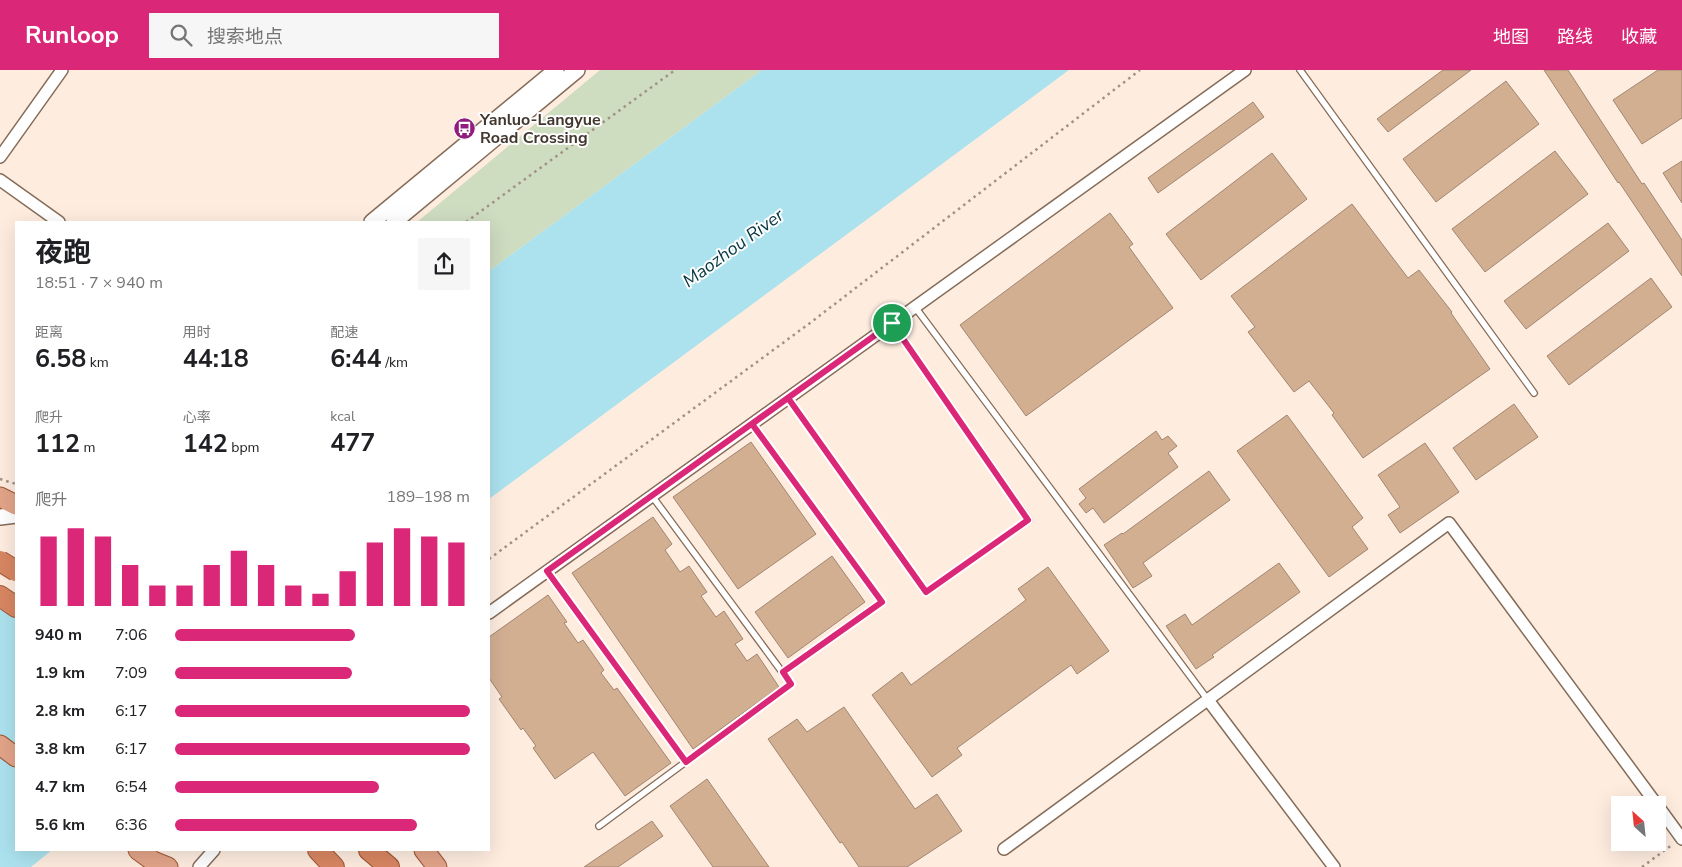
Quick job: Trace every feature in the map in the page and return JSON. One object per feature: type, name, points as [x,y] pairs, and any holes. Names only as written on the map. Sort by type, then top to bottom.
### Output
[{"type":"highway","points":[[0,562],[15,570]]},
{"type":"highway","points":[[0,596],[15,606]]},
{"type":"highway","points":[[319,851],[334,867]]},
{"type":"highway","points":[[362,851],[377,867]]},
{"type":"highway","points":[[370,851],[389,867]]},
{"type":"main road","points":[[0,745],[15,756]]},
{"type":"main road","points":[[425,851],[437,867]]},
{"type":"street","points":[[0,157],[62,70]]},
{"type":"street","points":[[373,221],[556,70]]},
{"type":"street","points":[[395,221],[577,70]]},
{"type":"street","points":[[490,612],[1245,70]]},
{"type":"street","points":[[0,180],[58,221]]},
{"type":"street","points":[[1004,849],[1449,523],[1650,796]]},
{"type":"street","points":[[1208,700],[1334,867]]},
{"type":"street","points":[[1666,817],[1681,838]]},
{"type":"street","points":[[199,867],[213,851]]},
{"type":"lane","points":[[1300,70],[1534,393]]},
{"type":"lane","points":[[915,307],[1208,700]]},
{"type":"lane","points":[[788,398],[926,592],[1028,520],[892,323]]},
{"type":"lane","points":[[752,424],[882,602],[783,672]]},
{"type":"lane","points":[[599,826],[791,684],[652,496]]},
{"type":"lane","points":[[547,571],[686,762]]},
{"type":"path","points":[[467,221],[675,70]]},
{"type":"path","points":[[490,558],[810,323],[1140,70]]},
{"type":"path","points":[[0,479],[15,484]]},
{"type":"path","points":[[1642,867],[1681,838]]},
{"type":"green space","points":[[600,70],[762,70],[490,270],[490,221],[418,221]]},
{"type":"water","name":"Maozhou River","points":[[762,70],[1069,70],[490,498],[490,270]]},
{"type":"water","points":[[15,592],[15,851],[51,851],[31,867],[0,867],[0,605]]},
{"type":"building","points":[[1443,70],[1471,70],[1388,132],[1377,119]]},
{"type":"building","points":[[1544,70],[1568,70],[1642,184],[1644,183],[1682,240],[1682,276],[1618,183]]},
{"type":"building","points":[[1658,70],[1682,70],[1682,118],[1642,144],[1613,100]]},
{"type":"building","points":[[1506,81],[1539,124],[1436,202],[1403,159]]},
{"type":"building","points":[[1253,102],[1264,117],[1158,193],[1148,178]]},
{"type":"building","points":[[1555,151],[1588,194],[1485,272],[1452,229]]},
{"type":"building","points":[[1272,153],[1307,199],[1201,280],[1166,234]]},
{"type":"building","points":[[1682,161],[1682,203],[1663,173]]},
{"type":"building","points":[[1352,204],[1408,278],[1419,270],[1452,312],[1490,369],[1363,458],[1332,415],[1334,413],[1309,381],[1294,392],[1248,332],[1255,327],[1231,296]]},
{"type":"building","points":[[1110,213],[1133,244],[1129,247],[1173,308],[1026,416],[960,325]]},
{"type":"building","points":[[1608,223],[1629,251],[1526,329],[1504,301]]},
{"type":"building","points":[[1651,278],[1672,307],[1569,385],[1547,356]]},
{"type":"building","points":[[1514,404],[1538,437],[1476,480],[1453,448]]},
{"type":"building","points":[[1287,415],[1363,518],[1352,527],[1368,549],[1329,577],[1237,451]]},
{"type":"building","points":[[1156,431],[1162,440],[1168,436],[1177,446],[1168,453],[1178,467],[1104,523],[1093,508],[1086,513],[1079,504],[1086,498],[1079,489]]},
{"type":"building","points":[[751,442],[816,534],[738,589],[673,497]]},
{"type":"building","points":[[1425,443],[1459,492],[1400,533],[1388,515],[1400,507],[1378,475]]},
{"type":"building","points":[[1209,471],[1230,500],[1143,563],[1152,576],[1133,588],[1104,545],[1123,534]]},
{"type":"building","points":[[653,517],[672,544],[665,550],[680,572],[689,566],[707,592],[701,596],[716,617],[724,611],[743,639],[735,644],[747,661],[757,654],[779,687],[693,749],[572,573]]},
{"type":"building","points":[[832,556],[865,602],[788,658],[755,612]]},
{"type":"building","points":[[1279,563],[1300,592],[1212,655],[1214,657],[1196,669],[1166,626],[1185,614],[1192,625]]},
{"type":"building","points":[[1048,567],[1109,651],[1077,674],[1071,665],[957,748],[962,755],[932,777],[872,695],[902,672],[911,685],[1026,600],[1018,589]]},
{"type":"building","points":[[548,595],[567,622],[564,623],[578,643],[583,640],[604,670],[601,673],[614,690],[617,688],[671,763],[625,796],[593,752],[555,779],[533,748],[536,746],[523,728],[521,730],[499,699],[502,697],[490,679],[490,636]]},
{"type":"building","points":[[844,707],[915,809],[937,794],[962,831],[907,867],[859,867],[842,842],[840,843],[768,739],[797,719],[807,732]]},
{"type":"building","points":[[707,779],[769,867],[713,867],[670,806]]},
{"type":"building","points":[[652,821],[663,836],[618,867],[584,867]]},
{"type":"place","name":"Yanluo-Langyue Road Crossing","points":[[464,128]]},
{"type":"route","points":[[892,323],[1028,520],[926,592],[788,398],[752,424],[882,602],[783,672],[791,684],[686,762],[547,571],[892,323]]}]
